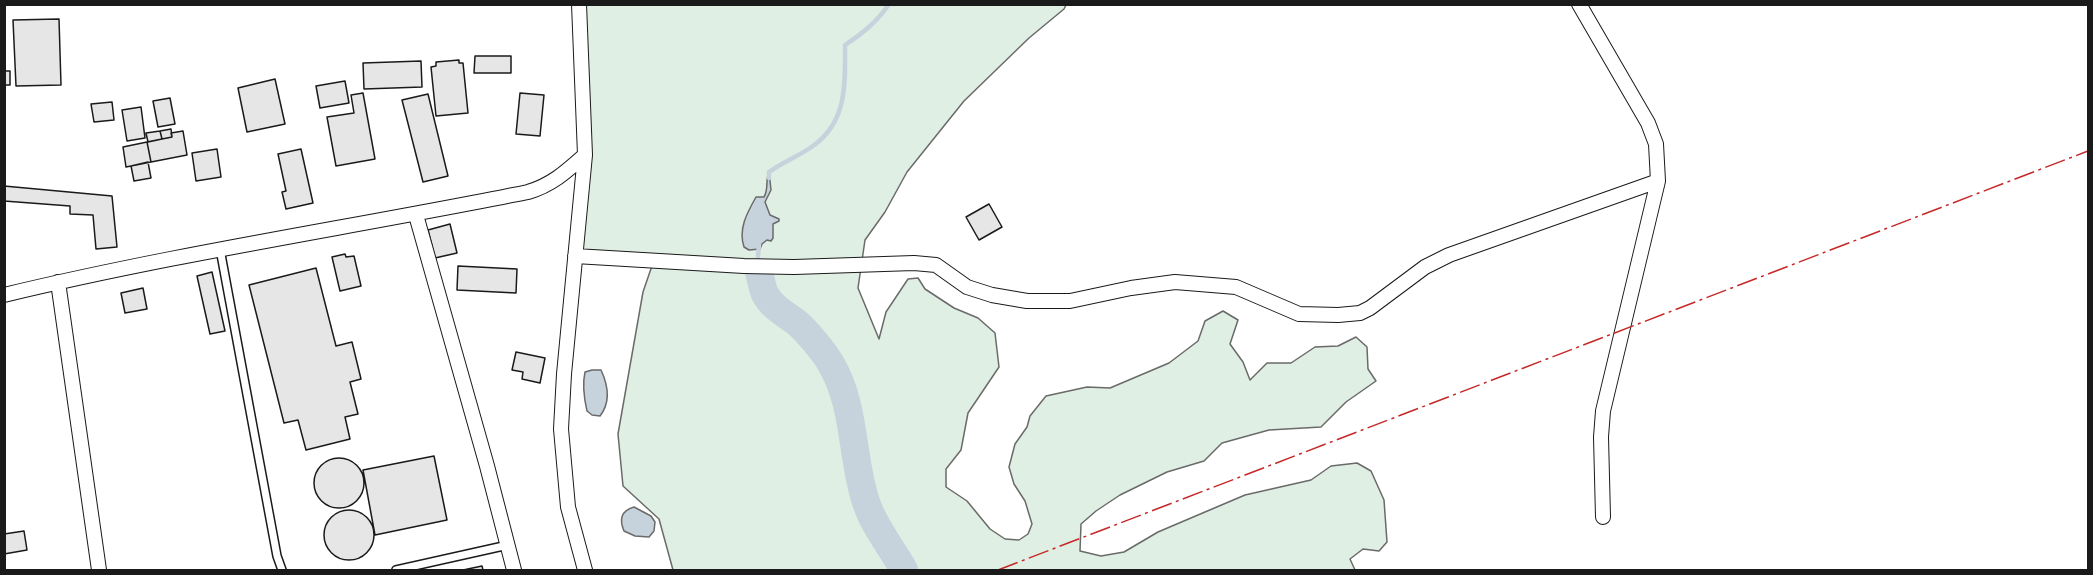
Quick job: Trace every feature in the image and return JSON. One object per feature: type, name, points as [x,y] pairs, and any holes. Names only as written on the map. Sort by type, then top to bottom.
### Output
[{"type":"street","points":[[579,4],[585,155],[564,374],[561,429],[568,507],[585,570]]},
{"type":"street","points":[[1579,4],[1648,123],[1656,144],[1659,181],[1603,411],[1601,437],[1603,517]]},
{"type":"street","points":[[4,295],[220,249],[416,215],[528,192],[543,187],[560,177],[585,155]]},
{"type":"street","points":[[575,256],[744,266],[794,267],[914,263],[936,265],[967,287],[992,295],[1027,301],[1070,301],[1131,288],[1175,282],[1228,286],[1243,289],[1299,314],[1338,315],[1360,313],[1370,308],[1437,260],[1659,181]]},
{"type":"street","points":[[416,215],[514,570]]},
{"type":"street","points":[[58,282],[99,570]]},
{"type":"lane","points":[[220,249],[277,556],[282,570]]},
{"type":"lane","points":[[396,570],[508,545]]},
{"type":"green space","points":[[573,5],[1066,5],[964,101],[907,172],[885,212],[865,240],[858,288],[879,339],[886,312],[908,279],[918,278],[925,289],[954,308],[978,318],[995,333],[999,367],[968,413],[961,450],[946,469],[946,487],[967,501],[990,529],[1005,539],[1019,540],[1028,534],[1032,524],[1025,501],[1014,484],[1009,467],[1015,444],[1027,427],[1030,416],[1046,396],[1087,387],[1110,388],[1169,363],[1198,341],[1205,321],[1223,311],[1238,320],[1230,344],[1243,362],[1250,380],[1267,363],[1291,363],[1315,347],[1338,346],[1356,337],[1367,347],[1368,369],[1376,381],[1346,402],[1321,427],[1269,430],[1222,443],[1204,461],[1167,472],[1120,495],[1081,524],[1080,551],[1101,556],[1124,552],[1158,532],[1245,495],[1311,480],[1331,466],[1357,463],[1371,471],[1384,500],[1387,542],[1379,551],[1363,549],[1350,559],[1355,570],[673,570],[659,519],[623,486],[618,434],[643,292],[655,257],[571,253],[581,163]]},
{"type":"shaded area","points":[[769,172],[771,190],[765,202],[770,215],[779,221],[773,224],[771,241],[767,240],[760,249],[749,250],[744,247],[742,240],[744,221],[756,197],[764,197]]},
{"type":"shaded area","points":[[601,370],[607,387],[606,405],[600,416],[592,415],[587,411],[585,401],[585,372]]},
{"type":"shaded area","points":[[634,507],[651,516],[655,522],[654,531],[649,537],[635,536],[624,531],[622,516]]},
{"type":"building","points":[[59,19],[61,85],[16,86],[13,20]]},
{"type":"building","points":[[475,56],[511,56],[511,73],[474,73]]},
{"type":"building","points":[[459,60],[459,63],[463,63],[468,113],[436,116],[431,67],[436,66],[436,62]]},
{"type":"building","points":[[421,61],[422,87],[364,89],[363,63]]},
{"type":"building","points":[[4,71],[10,71],[10,85],[4,85]]},
{"type":"building","points":[[275,79],[285,124],[247,132],[238,88]]},
{"type":"building","points":[[345,81],[349,103],[320,108],[316,86]]},
{"type":"building","points":[[363,93],[375,159],[336,166],[327,117],[354,113],[351,95]]},
{"type":"building","points":[[520,93],[544,95],[540,136],[516,134]]},
{"type":"building","points":[[428,94],[448,176],[423,182],[402,100]]},
{"type":"building","points":[[170,98],[175,124],[158,127],[153,101]]},
{"type":"building","points":[[112,102],[114,120],[94,122],[91,104]]},
{"type":"building","points":[[141,107],[145,138],[127,141],[122,110]]},
{"type":"building","points":[[171,129],[172,137],[162,139],[160,131]]},
{"type":"building","points":[[160,131],[162,139],[148,142],[146,133]]},
{"type":"building","points":[[183,131],[187,155],[151,162],[147,142],[172,137],[171,133]]},
{"type":"building","points":[[147,142],[151,162],[126,167],[123,147]]},
{"type":"building","points":[[217,149],[221,177],[196,181],[192,153]]},
{"type":"building","points":[[301,149],[313,203],[286,209],[282,192],[286,191],[278,154]]},
{"type":"building","points":[[148,162],[151,178],[134,181],[131,166]]},
{"type":"building","points":[[4,186],[112,196],[117,247],[96,249],[93,215],[70,214],[70,206],[4,201]]},
{"type":"building","points":[[989,204],[1002,227],[979,240],[966,217]]},
{"type":"building","points":[[450,224],[457,253],[435,258],[428,230]]},
{"type":"building","points":[[345,254],[346,257],[354,256],[361,286],[340,291],[332,257]]},
{"type":"building","points":[[458,266],[517,269],[516,293],[457,290]]},
{"type":"building","points":[[316,268],[336,346],[352,342],[361,379],[350,382],[358,414],[345,417],[350,439],[306,450],[298,420],[284,423],[249,285]]},
{"type":"building","points":[[212,272],[225,331],[210,334],[197,276]]},
{"type":"building","points":[[143,288],[147,309],[125,313],[121,293]]},
{"type":"building","points":[[516,352],[545,358],[540,383],[522,379],[523,372],[512,370]]},
{"type":"building","points":[[434,456],[447,520],[375,535],[363,470]]},
{"type":"building","points":[[339,458],[348,460],[359,469],[364,483],[362,492],[353,503],[339,508],[330,506],[319,497],[314,483],[316,474],[325,463]]},
{"type":"building","points":[[349,510],[358,512],[369,521],[374,535],[372,544],[363,555],[349,560],[340,558],[329,549],[324,535],[326,526],[335,515]]},
{"type":"building","points":[[24,531],[27,550],[4,554],[4,534]]},
{"type":"building","points":[[482,566],[483,570],[463,570]]},
{"type":"waterway","points":[[769,178],[769,172],[813,146],[833,125],[839,113],[844,87],[845,45],[869,27],[889,4]]},
{"type":"waterway","points":[[758,256],[759,244]]},
{"type":"waterway","points":[[759,272],[768,299],[810,336],[828,359],[839,380],[849,414],[861,485],[869,511],[904,570]]},
{"type":"power","points":[[998,570],[2088,151]]}]
